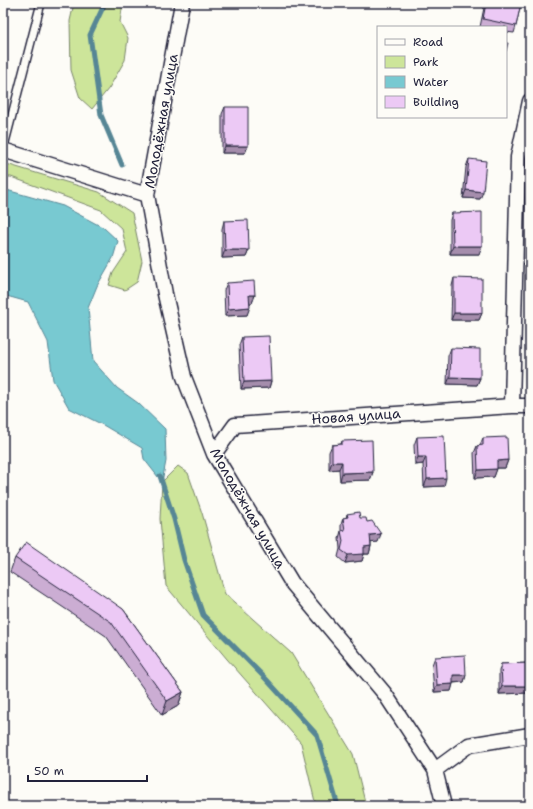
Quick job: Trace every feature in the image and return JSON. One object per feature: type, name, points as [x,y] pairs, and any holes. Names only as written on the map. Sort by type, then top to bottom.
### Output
[{"type":"street","name":"Молодёжная улица","points":[[182,3],[147,195],[165,294],[184,377],[214,454],[292,583],[385,694],[435,770],[444,806]]},
{"type":"street","points":[[512,406],[518,157],[530,101]]},
{"type":"street","points":[[3,150],[147,195]]},
{"type":"street","name":"Новая улица","points":[[214,454],[235,425],[530,406]]},
{"type":"street","points":[[435,770],[469,745],[530,735]]},
{"type":"lane","points":[[3,150],[41,3]]},
{"type":"green space","points":[[74,3],[123,3],[120,22],[128,38],[125,60],[109,88],[92,109],[80,98],[71,70],[70,21]]},
{"type":"green space","points":[[3,163],[99,192],[132,213],[142,261],[137,282],[125,290],[109,285],[113,273],[127,252],[122,229],[101,210],[11,177],[3,177]]},
{"type":"green space","points":[[178,466],[188,473],[202,513],[225,594],[291,653],[353,754],[366,806],[316,806],[301,743],[227,659],[166,586],[160,519],[162,482]]},
{"type":"water","points":[[3,189],[63,206],[104,228],[118,241],[113,258],[97,286],[88,308],[93,361],[117,388],[138,403],[165,429],[166,461],[162,482],[144,459],[142,448],[103,425],[69,408],[53,380],[48,342],[28,302],[3,295]]},
{"type":"building","points":[[486,3],[521,3],[516,26],[483,19]]},
{"type":"building","points":[[225,107],[248,107],[248,146],[225,146]]},
{"type":"building","points":[[469,159],[486,161],[483,192],[466,190]]},
{"type":"building","points":[[482,212],[482,246],[453,246],[452,213]]},
{"type":"building","points":[[248,220],[249,250],[225,250],[224,221]]},
{"type":"building","points":[[454,278],[482,279],[482,313],[454,313]]},
{"type":"building","points":[[254,281],[255,295],[249,295],[250,307],[228,309],[227,283]]},
{"type":"building","points":[[269,336],[271,381],[244,382],[242,337]]},
{"type":"building","points":[[451,348],[480,349],[480,378],[450,377]]},
{"type":"building","points":[[444,436],[446,478],[427,479],[426,457],[418,457],[417,437]]},
{"type":"building","points":[[507,437],[508,460],[497,461],[497,469],[478,470],[477,446],[483,445],[483,438]]},
{"type":"building","points":[[372,440],[373,472],[342,473],[342,462],[332,462],[332,445],[342,444],[342,441]]},
{"type":"building","points":[[359,512],[360,518],[366,518],[367,522],[372,521],[381,534],[370,535],[371,546],[364,547],[364,554],[348,555],[341,550],[343,541],[341,531],[345,530],[343,518],[348,517],[347,514]]},
{"type":"building","points":[[26,542],[123,609],[183,692],[167,701],[111,622],[15,558]]},
{"type":"building","points":[[465,655],[466,675],[453,675],[453,684],[437,685],[435,657]]},
{"type":"building","points":[[530,663],[530,686],[502,686],[501,664]]},
{"type":"waterway","points":[[105,3],[90,35],[101,115],[122,165]]},
{"type":"waterway","points":[[160,476],[174,519],[184,560],[203,615],[266,679],[317,735],[338,806]]}]
